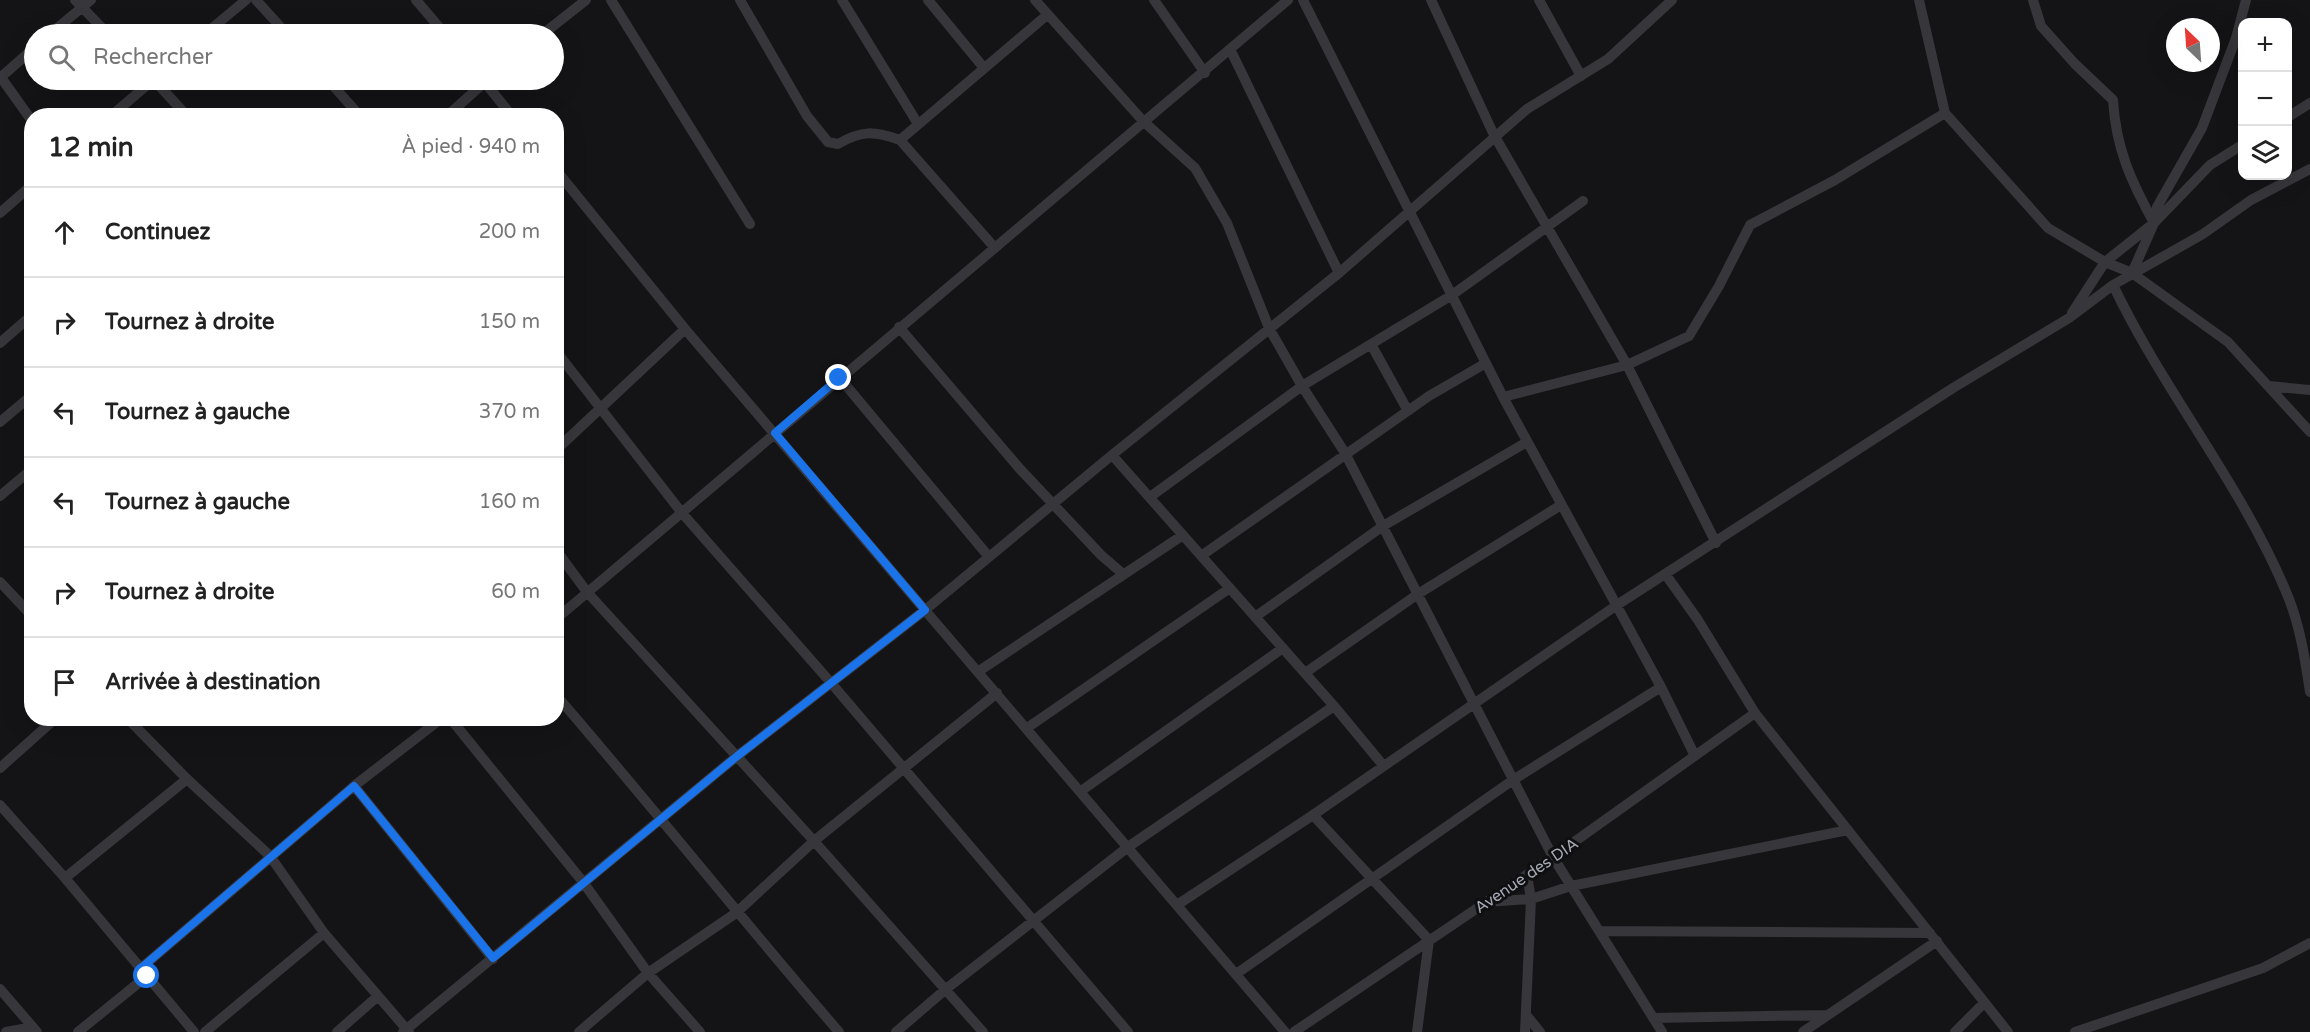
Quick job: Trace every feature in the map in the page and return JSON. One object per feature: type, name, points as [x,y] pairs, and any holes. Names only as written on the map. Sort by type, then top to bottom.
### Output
[{"type":"street","points":[[59,24],[78,4],[91,0]]},
{"type":"street","points":[[256,0],[278,24]]},
{"type":"street","points":[[416,0],[436,24]]},
{"type":"street","points":[[556,24],[586,0]]},
{"type":"street","points":[[611,0],[750,224]]},
{"type":"street","points":[[740,0],[807,116],[828,142],[837,144],[855,134],[872,132],[900,140],[995,248]]},
{"type":"street","points":[[842,0],[918,124]]},
{"type":"street","points":[[928,0],[984,68]]},
{"type":"street","points":[[1035,0],[1143,122],[1195,168],[1227,223],[1269,328],[1302,386],[1346,453],[1553,857],[1662,1032]]},
{"type":"street","points":[[1154,0],[1205,73]]},
{"type":"street","points":[[564,612],[899,327],[1143,122],[1205,73],[1288,0]]},
{"type":"street","points":[[1303,0],[1503,397],[1661,687],[1695,756]]},
{"type":"street","points":[[1431,0],[1494,135],[1627,365],[1716,543]]},
{"type":"street","points":[[1539,0],[1581,76]]},
{"type":"street","points":[[136,726],[187,779],[270,856],[324,933],[406,1031],[736,757],[925,610],[1112,454],[1339,273],[1411,212],[1494,135],[1527,109],[1608,59],[1658,5],[1672,0]]},
{"type":"street","points":[[1919,0],[1945,113],[2048,228],[2105,262],[2132,273],[2228,342],[2310,432]]},
{"type":"street","points":[[2033,0],[2041,26],[2075,64],[2113,100],[2115,133],[2133,185],[2154,223]]},
{"type":"street","points":[[2132,273],[2154,223],[2157,207],[2202,128],[2236,38],[2246,0]]},
{"type":"street","points":[[215,24],[238,2]]},
{"type":"street","points":[[78,4],[98,24]]},
{"type":"street","points":[[900,140],[1047,15]]},
{"type":"street","points":[[1230,49],[1339,273]]},
{"type":"street","points":[[24,57],[0,77],[24,110]]},
{"type":"street","points":[[121,108],[142,90]]},
{"type":"street","points":[[163,90],[180,108]]},
{"type":"street","points":[[337,90],[353,108]]},
{"type":"street","points":[[455,108],[474,90]]},
{"type":"street","points":[[492,90],[506,108]]},
{"type":"street","points":[[2292,114],[2310,103]]},
{"type":"street","points":[[1503,397],[1627,365],[1689,336],[1719,286],[1750,225],[1835,180],[1945,113]]},
{"type":"street","points":[[2068,318],[2105,262],[2154,223],[2210,165],[2238,148]]},
{"type":"street","points":[[1177,905],[1313,815],[1382,764],[1474,704],[1617,605],[1953,388],[2068,318],[2132,273],[2203,234],[2251,200],[2310,169]]},
{"type":"street","points":[[564,180],[685,328],[1285,1032]]},
{"type":"street","points":[[0,213],[24,192]]},
{"type":"street","points":[[1150,497],[1302,386],[1452,296],[1583,201]]},
{"type":"street","points":[[2113,285],[2136,333],[2175,392],[2262,540],[2288,597],[2303,649],[2310,692]]},
{"type":"street","points":[[0,343],[24,322]]},
{"type":"street","points":[[899,327],[1054,504],[1101,555],[1123,574]]},
{"type":"street","points":[[564,443],[685,328]]},
{"type":"street","points":[[1372,346],[1408,411]]},
{"type":"street","points":[[564,361],[603,407],[682,513],[832,684],[1128,1032]]},
{"type":"street","points":[[1201,556],[1408,411],[1486,363]]},
{"type":"street","points":[[839,378],[989,557]]},
{"type":"street","points":[[2269,386],[2310,390]]},
{"type":"street","points":[[0,422],[24,402]]},
{"type":"street","points":[[1255,617],[1383,526],[1527,442]]},
{"type":"street","points":[[1112,454],[1334,706],[1382,764]]},
{"type":"street","points":[[0,496],[24,476]]},
{"type":"street","points":[[1305,673],[1418,594],[1561,506]]},
{"type":"street","points":[[979,671],[1183,535]]},
{"type":"street","points":[[564,561],[587,592],[814,841],[983,1032]]},
{"type":"street","points":[[1666,574],[1698,620],[1755,713],[1984,1003],[2006,1028],[2018,1032]]},
{"type":"street","points":[[0,582],[24,608]]},
{"type":"street","points":[[1027,728],[1230,588]]},
{"type":"street","points":[[1080,791],[1283,648]]},
{"type":"street","points":[[1236,974],[1513,780],[1661,687]]},
{"type":"street","points":[[579,1032],[648,973],[736,913],[814,841],[997,693]]},
{"type":"street","points":[[564,704],[663,818],[736,913],[839,1032]]},
{"type":"street","points":[[896,1032],[946,988],[1128,847],[1334,706]]},
{"type":"street","name":"Avenue des DIA","points":[[1298,1030],[1553,857],[1755,713]]},
{"type":"street","points":[[0,768],[47,726]]},
{"type":"street","points":[[78,1032],[270,856],[354,786],[432,726]]},
{"type":"street","points":[[456,726],[583,882],[648,973],[700,1032]]},
{"type":"street","points":[[65,878],[187,779]]},
{"type":"street","points":[[354,786],[493,958]]},
{"type":"street","points":[[0,805],[195,1032]]},
{"type":"street","points":[[1313,815],[1429,940],[1417,1032]]},
{"type":"street","points":[[1486,902],[1531,899],[1571,886],[1848,830]]},
{"type":"street","points":[[1525,1032],[1531,899],[1527,875]]},
{"type":"street","points":[[1599,931],[1934,937]]},
{"type":"street","points":[[204,1032],[324,933]]},
{"type":"street","points":[[1803,1032],[1934,937]]},
{"type":"street","points":[[2075,1032],[2263,968],[2310,943]]},
{"type":"street","points":[[0,989],[35,1030]]},
{"type":"street","points":[[337,1032],[378,996]]},
{"type":"street","points":[[1955,1032],[1984,1003]]},
{"type":"street","points":[[1653,1018],[1828,1015]]},
{"type":"street","points":[[1527,1016],[1540,1032]]},
{"type":"street","points":[[6,1032],[35,1030]]},
{"type":"route","points":[[147,976],[140,969],[354,786],[493,958],[736,757],[925,610],[775,433],[839,378]]}]
